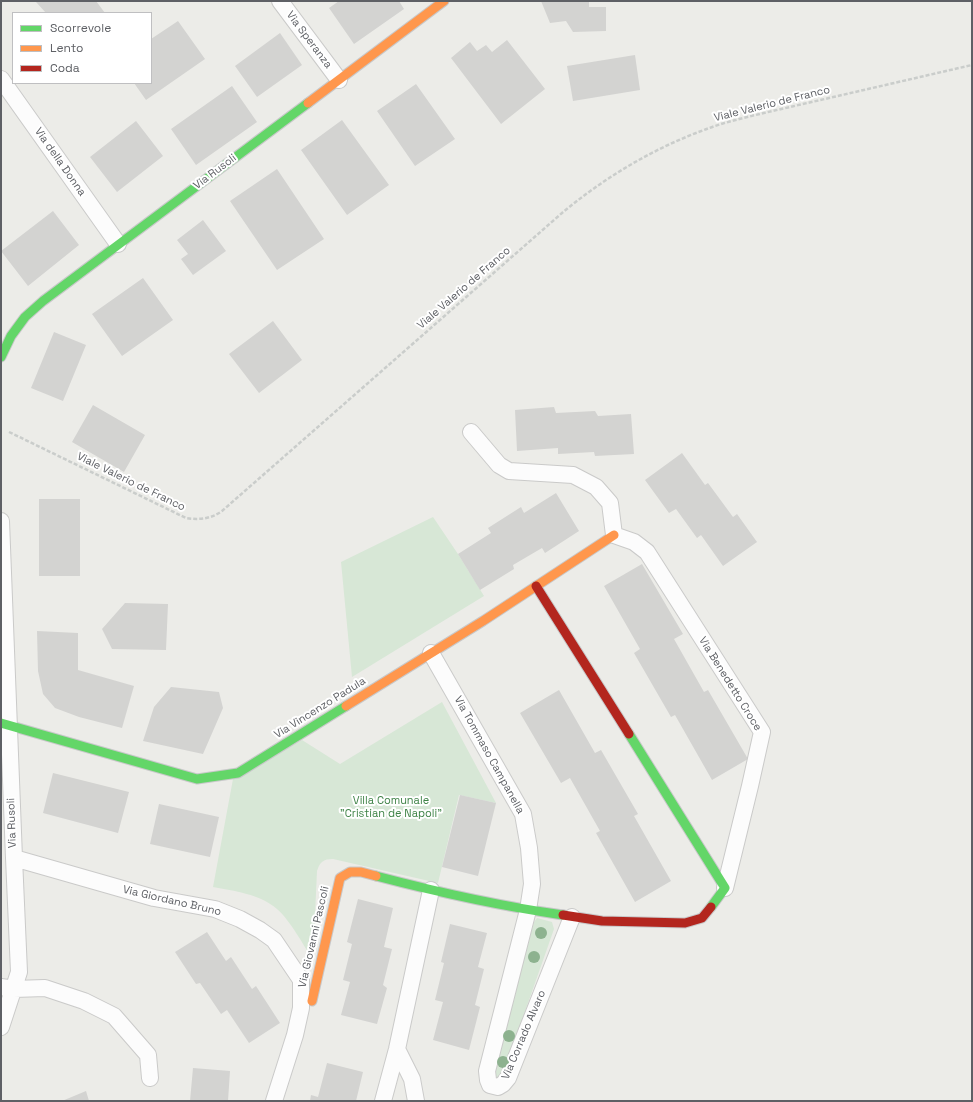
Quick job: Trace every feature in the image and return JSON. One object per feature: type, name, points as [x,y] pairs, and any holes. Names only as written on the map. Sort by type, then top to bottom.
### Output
[{"type":"street","name":"Via Speranza","points":[[280,1],[339,80]]},
{"type":"street","name":"Via Rusoli","points":[[1,357],[6,336],[43,301],[444,1]]},
{"type":"street","name":"Via della Donna","points":[[1,79],[118,244]]},
{"type":"street","points":[[471,432],[499,465],[509,471],[573,476],[596,487],[610,503],[614,535]]},
{"type":"street","name":"Via Rusoli","points":[[1,521],[5,724],[14,858],[19,972],[7,988],[1,1027]]},
{"type":"street","name":"Via Vincenzo Padula","points":[[5,724],[197,778],[238,773],[483,621],[614,535]]},
{"type":"street","name":"Via Benedetto Croce","points":[[430,890],[528,910],[602,921],[685,923],[702,918],[725,888],[762,732],[647,552],[634,542],[614,535]]},
{"type":"street","points":[[536,586],[725,888]]},
{"type":"street","name":"Via Tommaso Campanella","points":[[431,653],[523,814],[529,848],[532,884],[528,910]]},
{"type":"street","name":"Via Giordano Bruno","points":[[14,858],[154,898],[215,910],[240,919],[274,940],[301,980],[301,1008],[295,1035],[274,1101]]},
{"type":"street","name":"Via Giovanni Pascoli","points":[[312,1001],[340,878],[350,872],[355,871],[430,890]]},
{"type":"street","points":[[383,1101],[397,1049],[430,890]]},
{"type":"street","name":"Via Corrado Alvaro","points":[[528,910],[487,1070],[490,1085],[498,1087],[508,1078],[572,917]]},
{"type":"street","points":[[7,988],[45,988],[84,1001],[114,1016],[148,1055],[150,1078]]},
{"type":"street","points":[[397,1049],[412,1079],[416,1101]]},
{"type":"path","name":"Viale Valerio de Franco","points":[[8,432],[186,518],[202,519],[212,517],[228,506],[562,213],[593,189],[637,161],[679,140],[728,122],[972,65]]},
{"type":"green space","points":[[433,517],[484,596],[352,677],[341,562]]},
{"type":"green space","name":"Villa Comunale \"Cristian de Napoli\"","points":[[442,702],[496,803],[459,795],[438,883],[333,859],[322,862],[317,871],[313,960],[287,920],[277,909],[255,897],[213,887],[233,779],[302,740],[340,764]]},
{"type":"green space","points":[[537,918],[552,922],[554,929],[502,1077],[497,1079],[494,1076],[494,1073],[534,922]]},
{"type":"building","points":[[96,1],[104,12],[45,12],[36,2]]},
{"type":"building","points":[[339,1],[399,1],[404,9],[354,44],[329,8]]},
{"type":"building","points":[[541,1],[589,1],[589,7],[606,7],[606,31],[573,32],[566,21],[550,23]]},
{"type":"building","points":[[178,21],[205,59],[146,100],[135,84],[152,84],[152,38]]},
{"type":"building","points":[[280,33],[302,65],[257,97],[235,66]]},
{"type":"building","points":[[507,40],[545,89],[501,124],[451,58],[470,42],[477,51],[486,45],[492,52]]},
{"type":"building","points":[[635,55],[640,90],[573,101],[567,66]]},
{"type":"building","points":[[416,84],[455,139],[415,166],[377,111]]},
{"type":"building","points":[[232,86],[257,122],[196,165],[171,129]]},
{"type":"building","points":[[342,120],[389,185],[347,215],[301,150]]},
{"type":"building","points":[[136,121],[163,156],[117,192],[90,157]]},
{"type":"building","points":[[277,169],[324,239],[277,270],[230,201]]},
{"type":"building","points":[[53,211],[79,245],[28,286],[1,251]]},
{"type":"building","points":[[203,220],[226,251],[193,275],[181,259],[188,254],[177,240]]},
{"type":"building","points":[[143,278],[173,320],[122,356],[92,314]]},
{"type":"building","points":[[273,321],[302,360],[259,393],[229,354]]},
{"type":"building","points":[[54,332],[86,345],[63,401],[31,388]]},
{"type":"building","points":[[93,405],[145,435],[124,472],[72,442]]},
{"type":"building","points":[[554,407],[556,413],[595,411],[598,416],[631,414],[634,454],[595,456],[594,452],[558,454],[558,448],[517,451],[515,410]]},
{"type":"building","points":[[682,453],[705,485],[708,483],[733,517],[737,514],[757,542],[723,566],[701,535],[697,538],[676,509],[669,513],[645,480]]},
{"type":"building","points":[[556,493],[579,531],[545,553],[542,548],[513,565],[514,569],[480,590],[458,554],[491,533],[488,528],[521,507],[524,513]]},
{"type":"building","points":[[39,499],[80,499],[80,576],[39,576]]},
{"type":"building","points":[[642,564],[683,634],[674,639],[704,692],[708,690],[748,759],[712,780],[675,715],[671,717],[634,653],[640,649],[604,586]]},
{"type":"building","points":[[125,603],[168,604],[166,650],[112,649],[102,629]]},
{"type":"building","points":[[37,631],[78,633],[78,670],[134,686],[122,728],[79,717],[55,708],[43,694],[38,671]]},
{"type":"building","points":[[171,687],[219,692],[223,708],[203,754],[143,741],[154,707]]},
{"type":"building","points":[[559,690],[595,753],[601,750],[638,814],[634,816],[671,881],[635,902],[596,833],[600,831],[570,778],[561,783],[520,713]]},
{"type":"building","points":[[53,773],[129,792],[118,833],[43,813]]},
{"type":"building","points":[[460,795],[496,803],[478,876],[442,867]]},
{"type":"building","points":[[159,804],[219,817],[210,857],[150,844]]},
{"type":"building","points":[[358,899],[393,908],[384,947],[392,949],[383,985],[387,988],[377,1024],[341,1015],[350,982],[343,980],[352,944],[347,942]]},
{"type":"building","points":[[450,924],[487,933],[478,967],[484,969],[475,1005],[480,1007],[469,1050],[433,1040],[443,1002],[435,1000],[444,963],[441,962]]},
{"type":"building","points":[[207,932],[226,961],[231,957],[252,989],[256,986],[280,1023],[249,1043],[227,1010],[221,1014],[200,983],[196,984],[175,952]]},
{"type":"building","points":[[327,1063],[363,1072],[356,1101],[310,1101],[311,1095],[318,1097]]},
{"type":"building","points":[[193,1068],[230,1071],[228,1101],[190,1101]]},
{"type":"building","points":[[86,1091],[89,1101],[62,1101]]},
{"type":"traffic: fast","points":[[1,357],[11,336],[25,317],[43,301],[308,103]]},
{"type":"traffic: fast","points":[[1,723],[197,779],[238,773],[346,706]]},
{"type":"traffic: fast","points":[[629,734],[725,888],[711,907]]},
{"type":"traffic: fast","points":[[376,876],[469,898],[563,915]]},
{"type":"traffic: slow","points":[[308,103],[444,1]]},
{"type":"traffic: slow","points":[[346,706],[483,621],[614,535]]},
{"type":"traffic: slow","points":[[312,1001],[340,878],[350,872],[361,872],[376,876]]},
{"type":"traffic: jam","points":[[536,586],[629,734]]},
{"type":"traffic: jam","points":[[563,915],[602,921],[685,923],[702,918],[711,907]]}]
